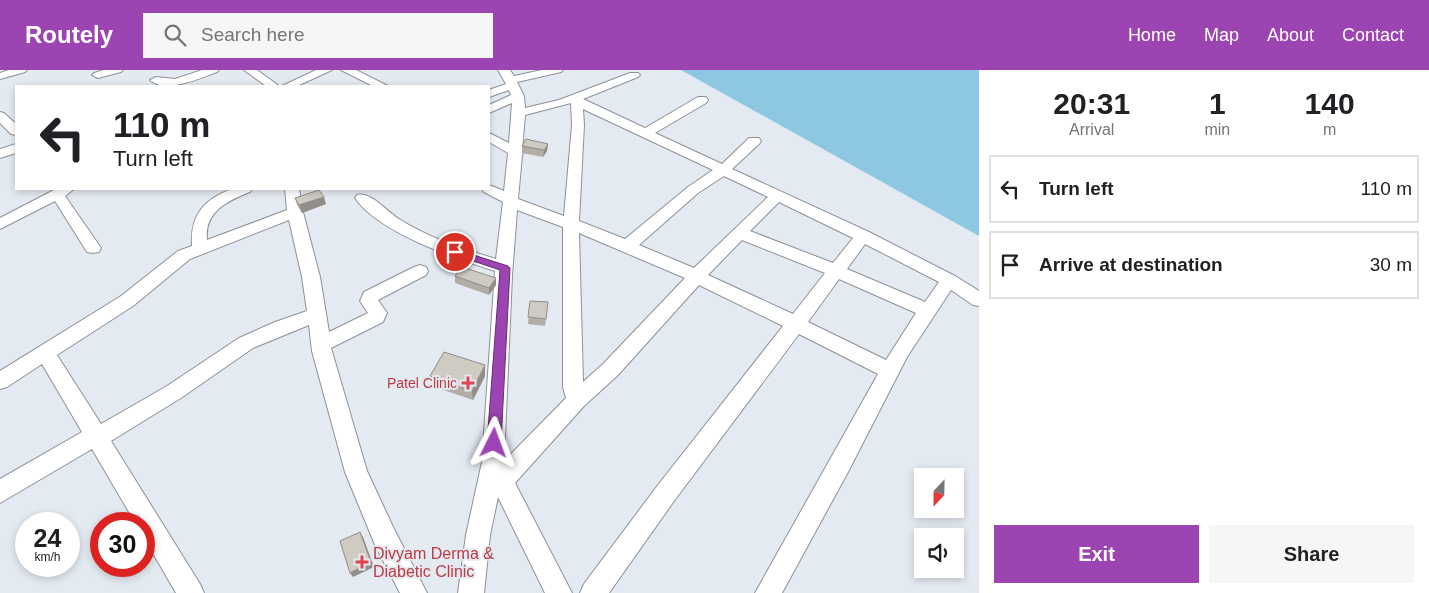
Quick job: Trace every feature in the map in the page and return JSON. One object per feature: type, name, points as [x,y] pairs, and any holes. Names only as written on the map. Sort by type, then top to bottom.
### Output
[{"type":"street","points":[[0,74],[5,70]]},
{"type":"street","points":[[0,74],[21,70]]},
{"type":"street","points":[[98,75],[115,70]]},
{"type":"street","points":[[156,80],[176,82],[213,70]]},
{"type":"street","points":[[290,85],[326,70]]},
{"type":"street","points":[[347,70],[380,85]]},
{"type":"street","points":[[490,94],[513,89],[557,70]]},
{"type":"street","points":[[256,71],[272,85]]},
{"type":"street","points":[[513,89],[533,111],[575,100],[634,75]]},
{"type":"street","points":[[490,108],[513,89]]},
{"type":"street","points":[[471,593],[478,536],[497,471],[505,268],[517,152],[513,89]]},
{"type":"street","points":[[575,100],[863,236],[949,280],[979,300]]},
{"type":"street","points":[[575,100],[578,125],[571,222],[573,387],[577,400]]},
{"type":"street","points":[[645,133],[702,100]]},
{"type":"street","points":[[3,117],[15,130]]},
{"type":"street","points":[[490,138],[517,152]]},
{"type":"street","points":[[627,246],[693,190],[724,169],[754,141]]},
{"type":"street","points":[[0,154],[15,148]]},
{"type":"street","points":[[200,248],[198,231],[202,216],[221,200],[243,190]]},
{"type":"street","points":[[490,190],[511,201],[571,222],[698,277],[890,371]]},
{"type":"street","points":[[0,224],[62,191],[93,248]]},
{"type":"street","points":[[497,471],[611,369],[778,195]]},
{"type":"street","points":[[0,381],[127,301],[174,262],[297,198],[321,344],[356,472],[384,536],[414,593]]},
{"type":"street","points":[[362,198],[378,213],[429,241],[466,256],[505,268]]},
{"type":"street","points":[[740,233],[836,271],[928,311]]},
{"type":"street","points":[[593,593],[863,236]]},
{"type":"street","points":[[321,344],[377,317],[378,313],[369,301],[370,297],[420,271]]},
{"type":"street","points":[[768,593],[840,465],[900,352],[949,280]]},
{"type":"street","points":[[0,492],[182,387],[246,343],[282,327],[317,315]]},
{"type":"street","points":[[46,353],[191,593]]},
{"type":"street","points":[[497,471],[559,593]]},
{"type":"water","points":[[681,70],[979,70],[979,236]]},
{"type":"building","points":[[526,139],[548,144],[544,150],[522,146]]},
{"type":"building","points":[[319,190],[324,197],[299,205],[295,198]]},
{"type":"building","points":[[462,267],[496,278],[489,288],[455,276]]},
{"type":"building","points":[[530,301],[548,302],[546,319],[528,317]]},
{"type":"building","points":[[444,352],[485,365],[472,391],[430,376]]},
{"type":"building","points":[[360,532],[371,562],[350,573],[340,541]]},
{"type":"place","name":"Patel Clinic","points":[[468,383]]},
{"type":"place","name":"Divyam Derma & Diabetic Clinic","points":[[362,562]]},
{"type":"route","points":[[455,252],[505,268],[494,443]]}]
